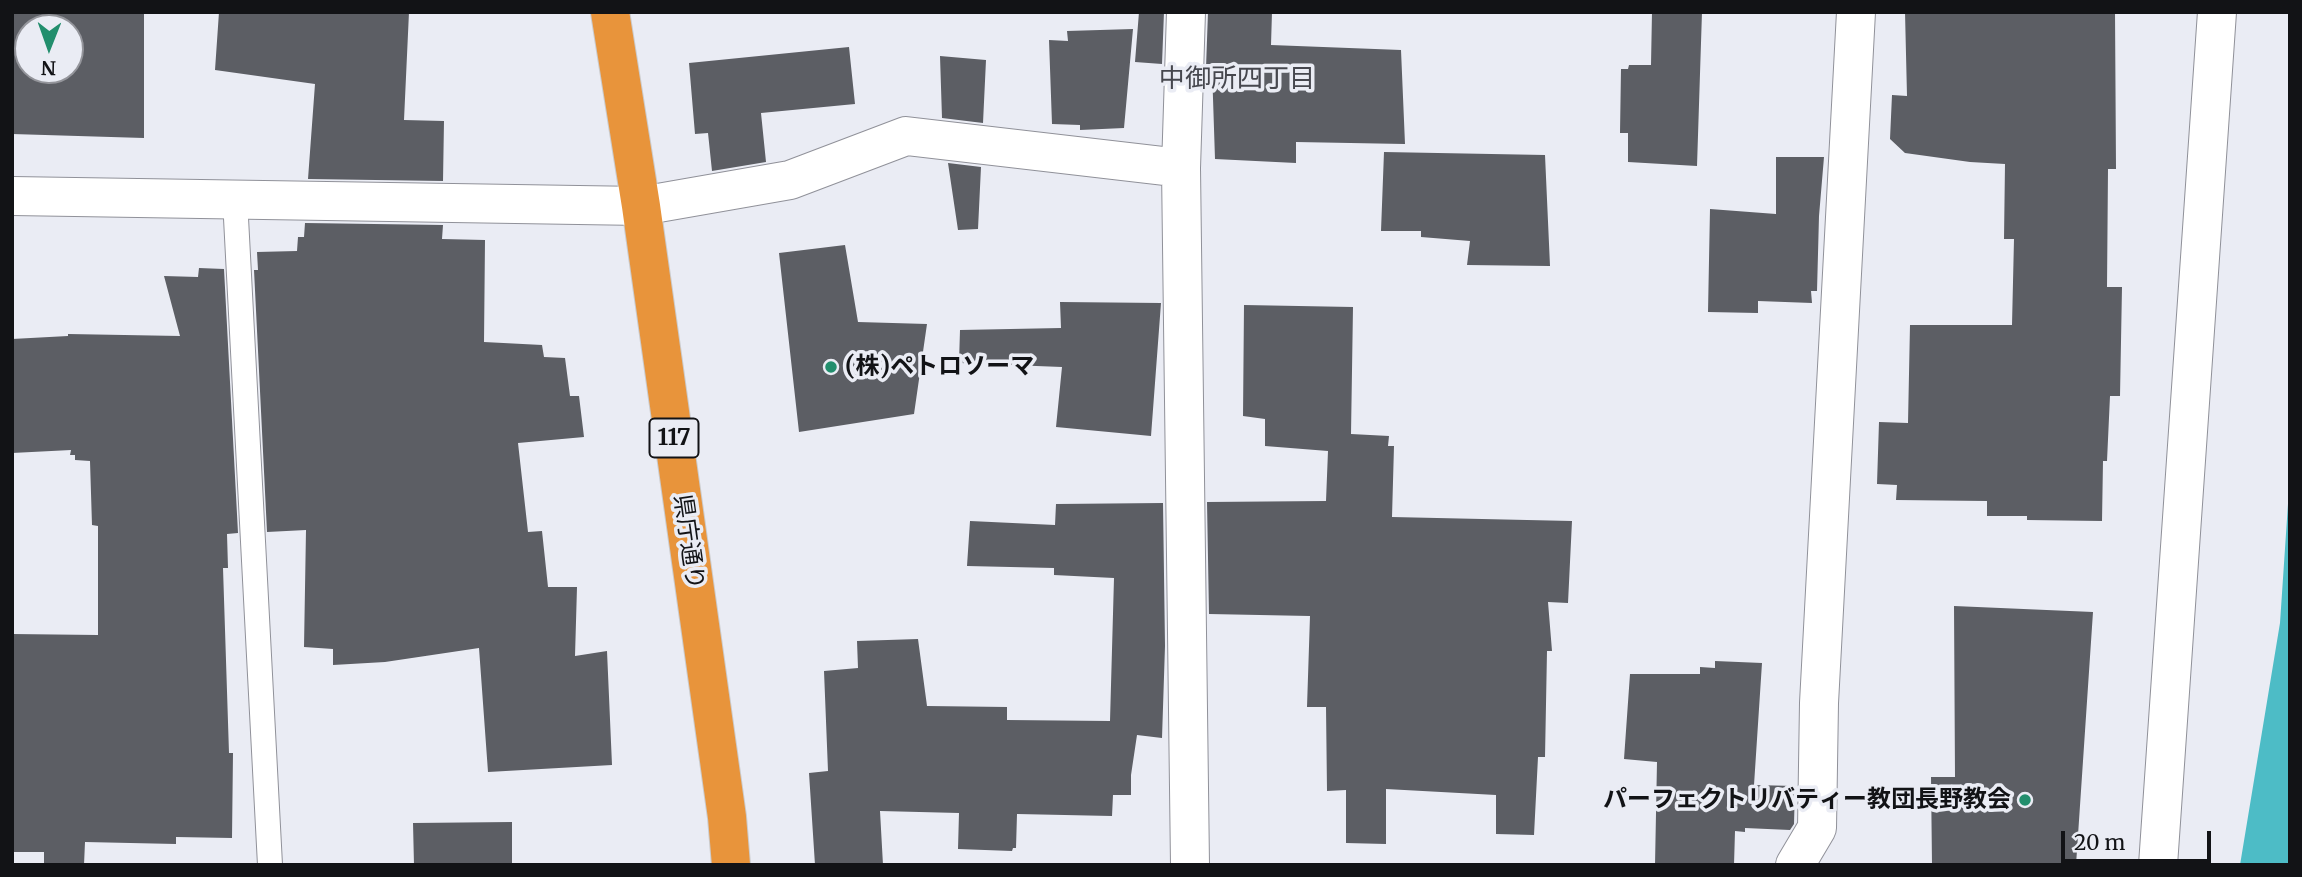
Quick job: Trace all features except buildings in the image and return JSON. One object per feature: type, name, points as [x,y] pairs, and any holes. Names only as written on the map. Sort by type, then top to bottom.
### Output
[{"type":"highway","name":"県庁通り","points":[[610,12],[641,206],[725,803],[731,865]]},
{"type":"street","points":[[1186,12],[1181,168],[1190,865]]},
{"type":"street","points":[[1795,865],[1817,828],[1819,703],[1856,12]]},
{"type":"street","points":[[2158,865],[2217,12]]},
{"type":"street","points":[[12,197],[641,206],[790,180],[906,136],[1181,168]]},
{"type":"lane","points":[[235,199],[270,865]]},
{"type":"water","points":[[2290,474],[2290,865],[2240,865],[2280,623]]},
{"type":"place","name":"(株)ペトロソーマ","points":[[831,367]]},
{"type":"place","name":"パーフェクトリバティー教団長野教会","points":[[2025,800]]},
{"type":"district","name":"中御所四丁目","points":[[1237,80]]}]
